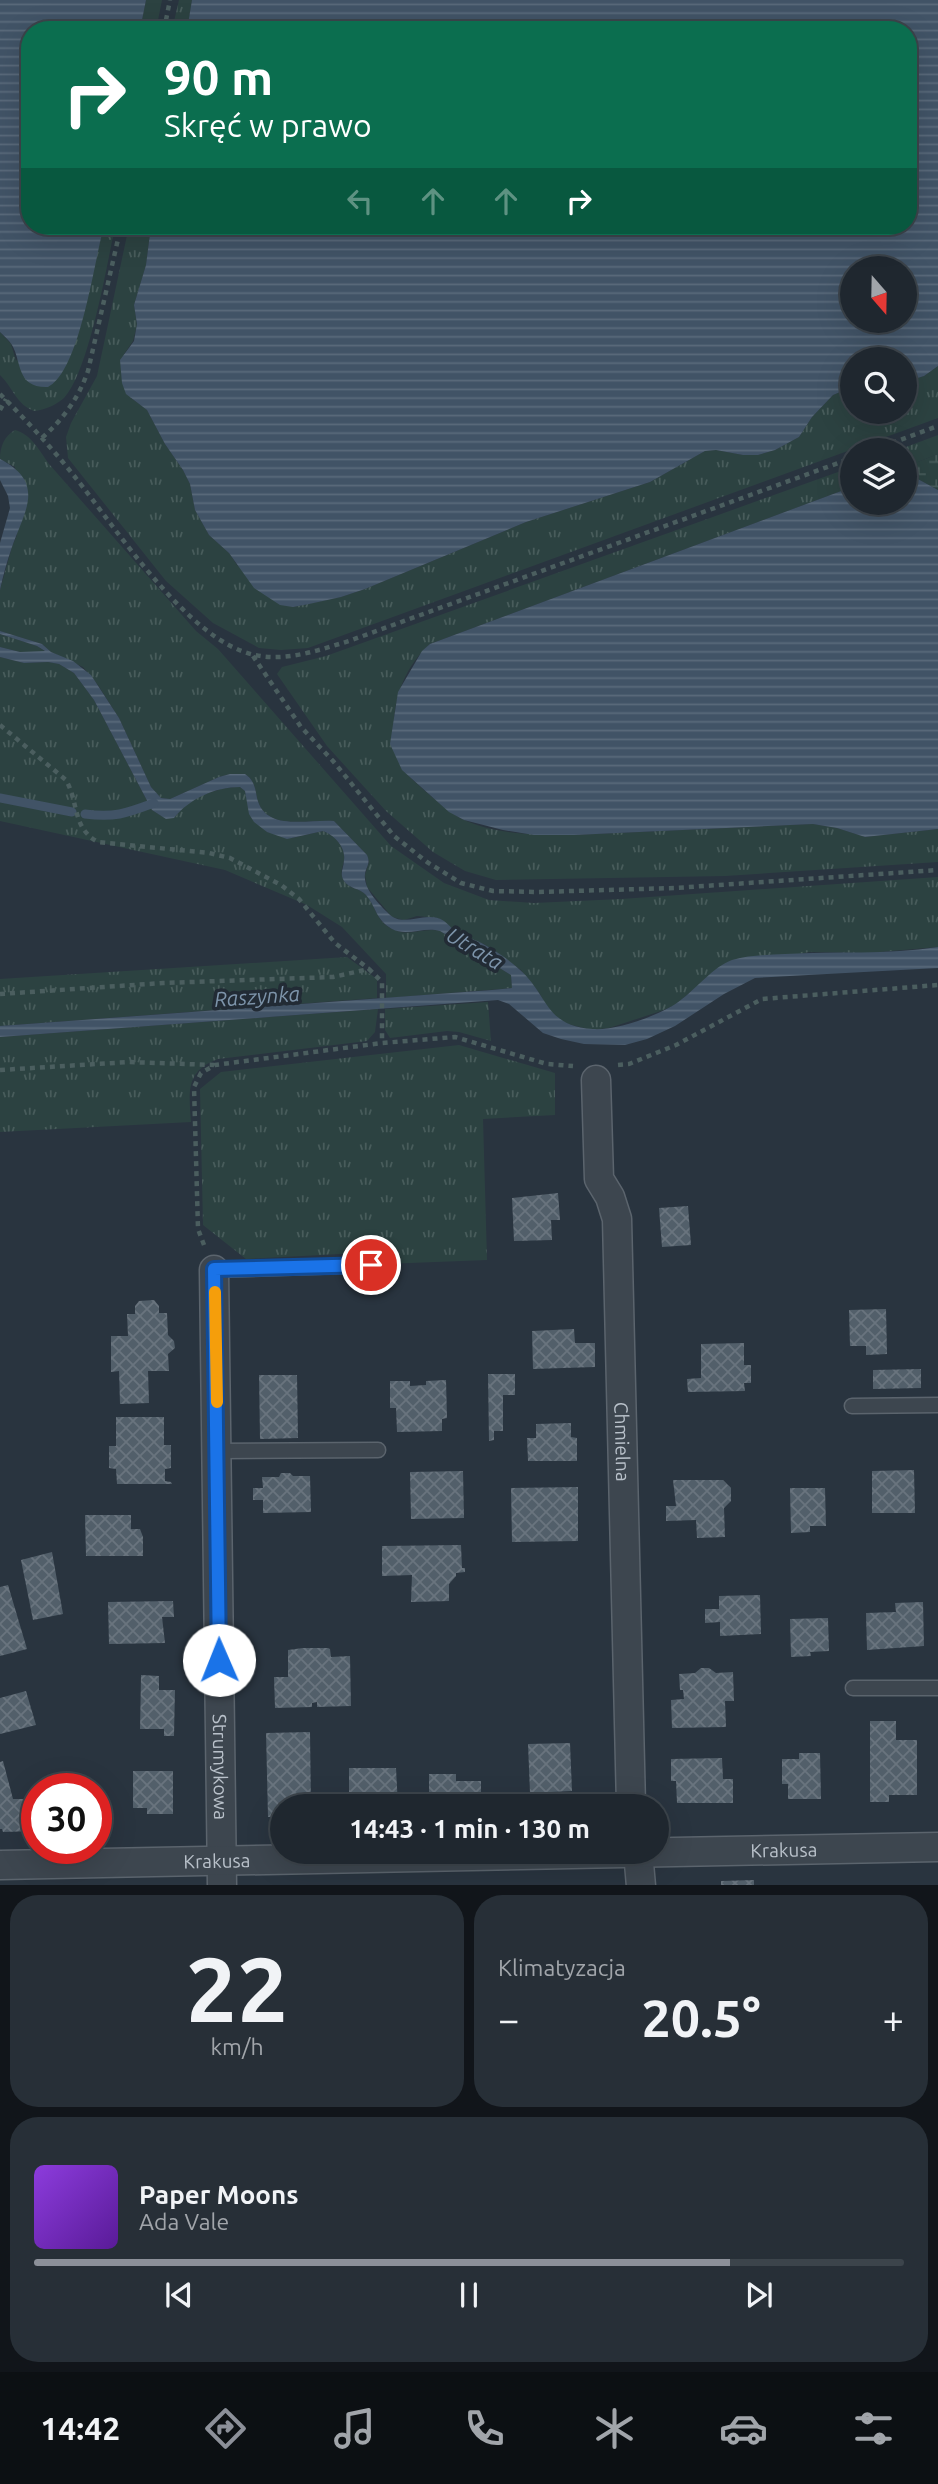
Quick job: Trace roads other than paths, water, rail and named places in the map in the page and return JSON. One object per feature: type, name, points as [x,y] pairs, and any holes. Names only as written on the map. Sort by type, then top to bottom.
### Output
[{"type":"street","name":"Chmielna","points":[[596,1080],[599,1179],[610,1197],[617,1219],[631,1794]]},
{"type":"street","name":"Strumykowa","points":[[214,1269],[222,1873]]},
{"type":"street","name":"Krakusa","points":[[669,1851],[938,1847]]},
{"type":"street","name":"Krakusa","points":[[0,1865],[222,1873],[400,1864]]},
{"type":"street","points":[[639,1864],[641,1885]]},
{"type":"lane","points":[[214,1269],[371,1265]]},
{"type":"lane","points":[[852,1406],[938,1405]]},
{"type":"lane","points":[[217,1451],[378,1450]]},
{"type":"lane","points":[[853,1688],[938,1688]]},
{"type":"water","points":[[0,0],[146,0],[142,21],[21,21],[21,235],[102,235],[77,338],[59,377],[48,387],[30,383],[22,373],[12,345],[0,332]]},
{"type":"water","points":[[192,0],[938,0],[938,366],[917,378],[917,347],[840,347],[840,392],[833,395],[812,417],[799,437],[775,450],[758,455],[705,451],[650,482],[526,522],[365,589],[309,604],[293,607],[280,605],[254,588],[229,553],[209,535],[195,510],[190,484],[183,470],[147,410],[126,394],[120,360],[134,341],[137,324],[134,305],[146,265],[150,235],[917,235],[917,21],[188,21]]},
{"type":"water","points":[[0,459],[23,478],[28,498],[0,590],[0,543],[10,508],[8,496],[0,480]]},
{"type":"water","points":[[917,479],[938,490],[938,829],[865,837],[813,824],[534,835],[464,820],[449,812],[402,770],[390,744],[398,692],[422,651],[430,644],[840,491],[840,515],[917,515]]},
{"type":"water","name":"Utrata","points":[[0,631],[42,644],[51,652],[73,661],[91,675],[119,718],[151,787],[161,798],[170,799],[219,777],[245,774],[254,784],[262,809],[269,816],[289,822],[334,821],[367,855],[366,885],[372,896],[389,914],[401,920],[437,918],[460,934],[489,947],[529,979],[556,1016],[577,1027],[603,1029],[652,1016],[674,1005],[718,967],[745,957],[938,947],[938,968],[755,978],[724,994],[675,1026],[647,1039],[625,1045],[584,1044],[543,1033],[509,1004],[498,1000],[0,1037],[0,1026],[512,988],[511,975],[440,931],[404,932],[386,925],[366,895],[344,881],[344,855],[341,846],[331,835],[323,831],[287,839],[267,832],[254,822],[249,814],[245,791],[240,787],[203,795],[187,805],[174,818],[166,819],[152,810],[94,700],[74,673],[59,664],[24,663],[0,657],[0,647],[20,652],[45,651],[0,634]]},
{"type":"waterway","points":[[0,798],[72,812]]},
{"type":"waterway","points":[[85,814],[121,814],[154,803]]},
{"type":"water label","name":"Raszynka","points":[[257,996]]}]
